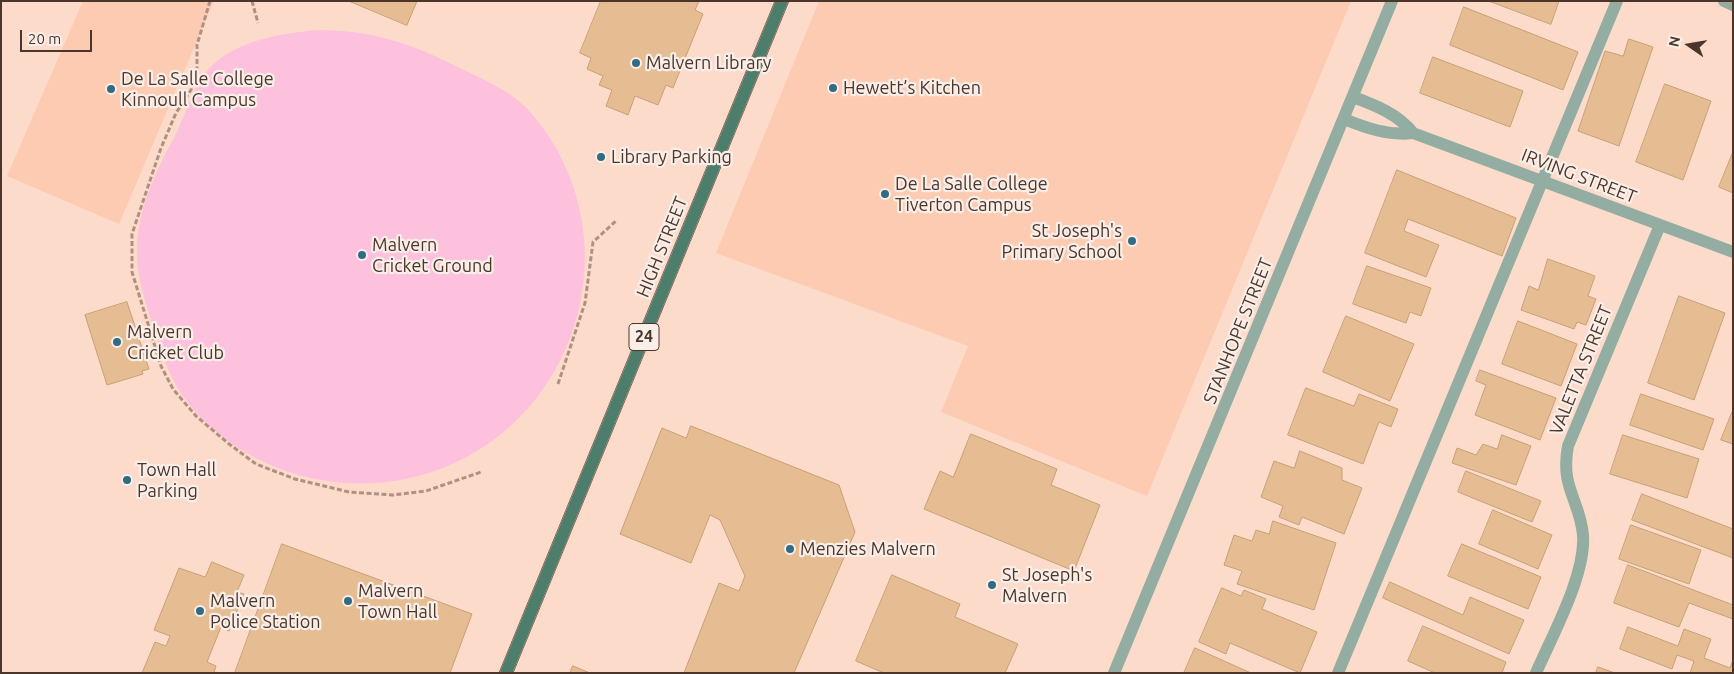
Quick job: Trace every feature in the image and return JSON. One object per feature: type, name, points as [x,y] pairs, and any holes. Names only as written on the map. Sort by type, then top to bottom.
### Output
[{"type":"main road","name":"HIGH STREET","points":[[506,673],[782,1]]},
{"type":"street","name":"STANHOPE STREET","points":[[1114,673],[1392,1]]},
{"type":"street","points":[[1338,673],[1617,1]]},
{"type":"street","points":[[1724,1],[1733,5]]},
{"type":"street","name":"IRVING STREET","points":[[1353,97],[1405,122],[1413,133]]},
{"type":"street","name":"IRVING STREET","points":[[1344,119],[1365,127],[1399,135],[1413,133],[1733,252]]},
{"type":"street","name":"VALETTA STREET","points":[[1536,673],[1574,584],[1583,546],[1579,515],[1568,489],[1565,473],[1568,446],[1660,225]]},
{"type":"path","points":[[210,1],[197,45],[197,68],[191,90],[176,113],[161,148],[132,234],[132,272],[161,366],[173,389],[196,416],[256,464],[295,479],[349,492],[393,495],[426,491],[481,472]]},
{"type":"path","points":[[252,1],[258,23]]},
{"type":"path","points":[[558,384],[586,303],[593,242],[617,220]]},
{"type":"shaded area","name":"De La Salle College Kinnoull Campus","points":[[83,1],[214,1],[119,224],[7,176]]},
{"type":"shaded area","points":[[819,1],[1351,1],[1147,496],[941,412],[968,346],[716,253]]},
{"type":"shaded area","name":"Malvern Cricket Ground","points":[[317,30],[353,32],[404,44],[438,57],[496,86],[515,98],[532,114],[565,166],[582,222],[584,279],[571,335],[546,386],[508,429],[459,461],[400,480],[342,483],[284,470],[257,459],[232,444],[209,426],[182,395],[166,364],[145,301],[138,272],[137,243],[150,187],[202,77],[217,61],[229,52],[257,40]]},
{"type":"building","points":[[349,1],[417,1],[407,25]]},
{"type":"building","name":"Malvern Library","points":[[601,1],[699,1],[695,10],[703,14],[673,88],[666,85],[658,105],[635,96],[628,115],[606,106],[612,90],[599,85],[603,76],[587,69],[591,58],[580,53]]},
{"type":"building","points":[[1489,1],[1559,1],[1551,24]]},
{"type":"building","points":[[1464,7],[1578,52],[1563,90],[1450,45]]},
{"type":"building","points":[[1629,39],[1653,47],[1619,146],[1578,131],[1605,51],[1623,56]]},
{"type":"building","points":[[1433,57],[1523,91],[1510,127],[1420,93]]},
{"type":"building","points":[[1665,84],[1711,101],[1683,180],[1636,162]]},
{"type":"building","points":[[1733,152],[1733,193],[1719,187]]},
{"type":"building","points":[[1397,170],[1516,218],[1502,256],[1408,219],[1404,231],[1439,245],[1426,277],[1365,253]]},
{"type":"building","points":[[1548,259],[1595,276],[1588,296],[1596,299],[1586,325],[1577,322],[1574,329],[1521,310],[1529,286],[1538,290]]},
{"type":"building","points":[[1367,266],[1431,288],[1421,316],[1410,312],[1406,323],[1353,304]]},
{"type":"building","points":[[1679,296],[1725,313],[1694,400],[1648,383]]},
{"type":"building","name":"Malvern Cricket Club","points":[[127,302],[149,369],[142,371],[143,374],[107,385],[85,315]]},
{"type":"building","points":[[1346,316],[1414,344],[1390,401],[1323,372]]},
{"type":"building","points":[[1518,321],[1577,344],[1561,386],[1502,364]]},
{"type":"building","points":[[1480,370],[1556,398],[1540,440],[1475,415],[1486,385],[1476,381]]},
{"type":"building","points":[[1306,388],[1354,406],[1359,394],[1398,409],[1391,427],[1379,422],[1363,464],[1288,435]]},
{"type":"building","points":[[1641,394],[1714,419],[1703,450],[1630,425]]},
{"type":"building","points":[[1733,410],[1733,444],[1721,440]]},
{"type":"building","name":"Menzies Malvern","points":[[691,426],[839,485],[855,532],[794,673],[684,673],[719,583],[739,591],[745,576],[720,520],[710,515],[691,563],[620,534],[662,428],[686,438]]},
{"type":"building","points":[[971,434],[1057,469],[1051,485],[1100,505],[1074,571],[924,509],[940,471],[953,477]]},
{"type":"building","points":[[1502,435],[1531,446],[1516,485],[1452,463],[1457,448],[1476,455],[1483,444],[1497,449]]},
{"type":"building","points":[[1623,435],[1699,459],[1687,498],[1610,474]]},
{"type":"building","points":[[1300,451],[1342,468],[1342,480],[1362,488],[1344,534],[1302,517],[1299,525],[1279,517],[1283,506],[1261,497],[1274,461],[1294,468]]},
{"type":"building","points":[[1466,471],[1541,501],[1532,522],[1458,492]]},
{"type":"building","points":[[1642,494],[1733,529],[1733,558],[1632,520]]},
{"type":"building","points":[[1493,510],[1552,535],[1538,569],[1479,544]]},
{"type":"building","points":[[1273,521],[1336,543],[1314,610],[1237,584],[1242,571],[1224,565],[1234,535],[1252,541],[1256,530],[1269,534]]},
{"type":"building","points":[[1631,525],[1701,550],[1689,584],[1619,559]]},
{"type":"building","name":"Malvern Town Hall","points":[[282,544],[472,614],[450,673],[235,673]]},
{"type":"building","points":[[1462,544],[1541,577],[1528,609],[1448,576]]},
{"type":"building","name":"Malvern Police Station","points":[[212,562],[244,575],[237,592],[244,594],[229,631],[221,627],[207,662],[216,666],[214,673],[142,673],[155,642],[166,646],[170,636],[154,630],[179,568],[205,577]]},
{"type":"building","points":[[1628,565],[1733,605],[1733,619],[1689,603],[1679,627],[1614,603]]},
{"type":"building","points":[[892,575],[960,604],[955,617],[1018,644],[1005,673],[884,673],[856,661]]},
{"type":"building","points":[[1390,582],[1463,615],[1470,597],[1524,620],[1509,654],[1383,598]]},
{"type":"building","points":[[1222,588],[1241,596],[1244,590],[1266,599],[1262,609],[1317,632],[1300,673],[1230,643],[1226,654],[1199,642]]},
{"type":"building","points":[[1423,626],[1506,662],[1502,673],[1435,673],[1408,661]]},
{"type":"building","points":[[1628,627],[1678,646],[1684,629],[1711,639],[1704,658],[1730,668],[1733,660],[1733,673],[1690,673],[1694,661],[1677,655],[1672,669],[1620,649]]},
{"type":"building","points":[[1195,648],[1251,673],[1184,673]]},
{"type":"building","points":[[573,666],[590,673],[570,673]]},
{"type":"building","points":[[1598,667],[1615,673],[1596,673]]},
{"type":"tram line","points":[[499,673],[775,1]]},
{"type":"tram line","points":[[513,673],[789,1]]},
{"type":"place","name":"Malvern Library","points":[[636,63]]},
{"type":"place","name":"Hewett’s Kitchen","points":[[833,88]]},
{"type":"place","name":"De La Salle College Kinnoull Campus","points":[[111,89]]},
{"type":"place","name":"Library Parking","points":[[601,157]]},
{"type":"place","name":"De La Salle College Tiverton Campus","points":[[885,194]]},
{"type":"place","name":"St Joseph's Primary School","points":[[1132,241]]},
{"type":"place","name":"Malvern Cricket Ground","points":[[362,255]]},
{"type":"place","name":"Malvern Cricket Club","points":[[117,342]]},
{"type":"place","name":"Town Hall Parking","points":[[127,480]]},
{"type":"place","name":"Menzies Malvern","points":[[790,549]]},
{"type":"place","name":"St Joseph's Malvern","points":[[992,585]]},
{"type":"place","name":"Malvern Town Hall","points":[[348,601]]},
{"type":"place","name":"Malvern Police Station","points":[[200,611]]}]
